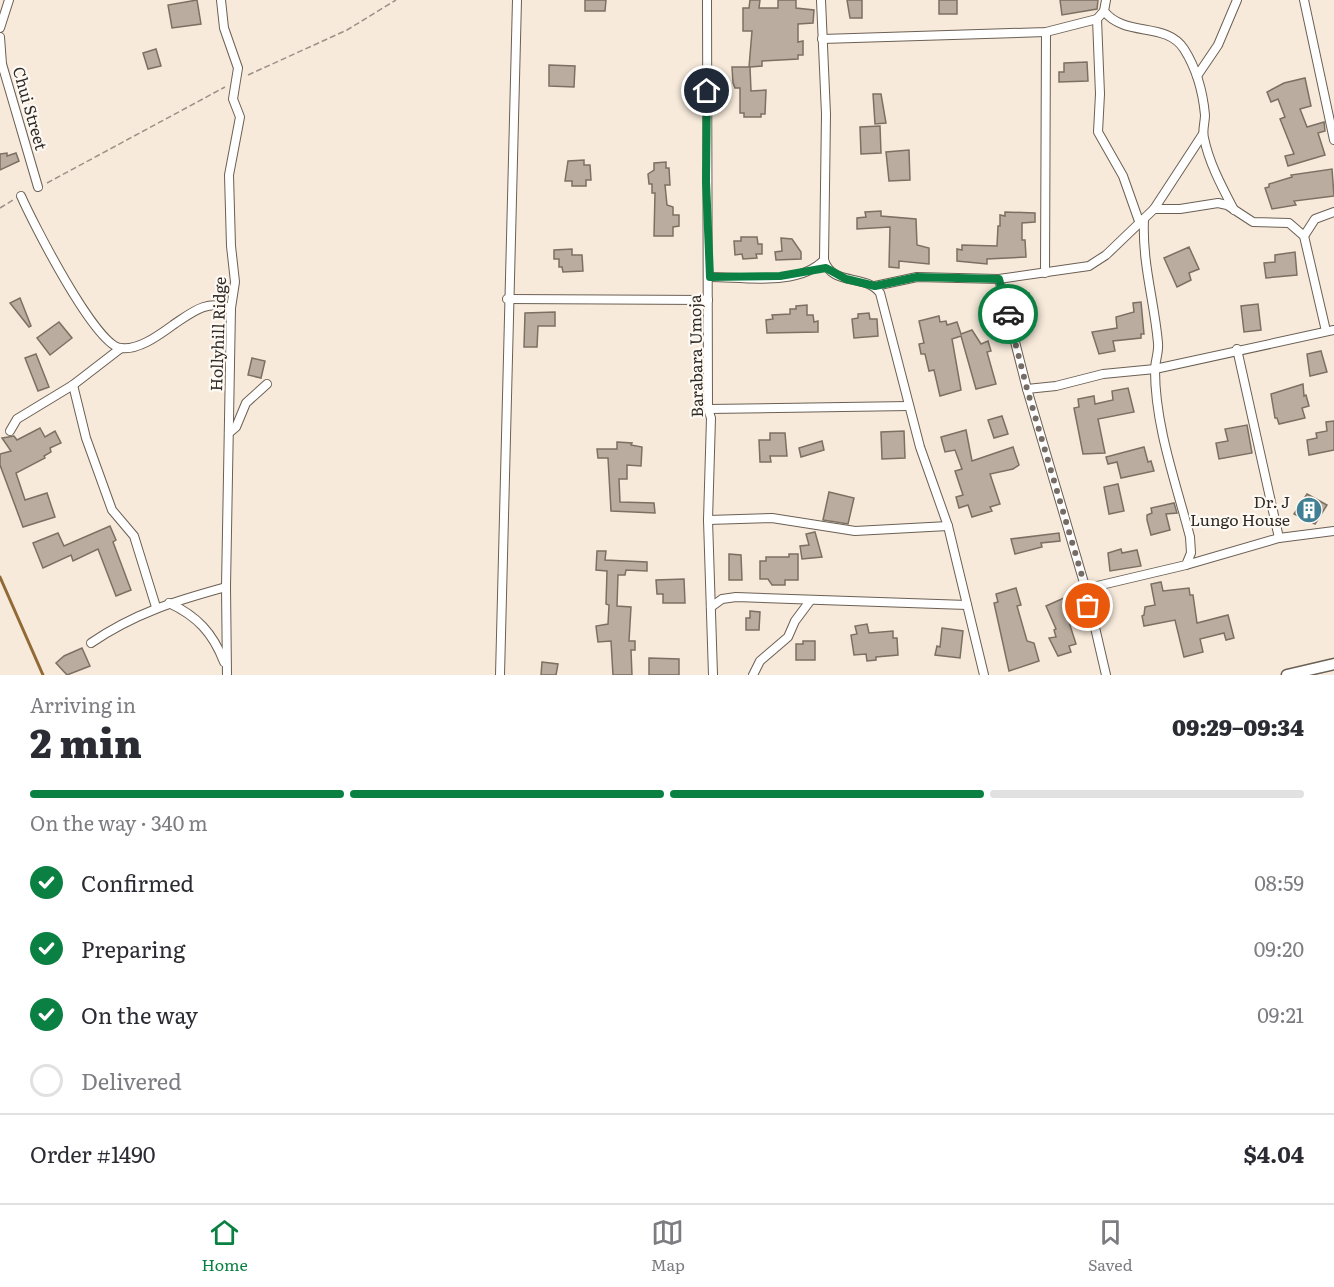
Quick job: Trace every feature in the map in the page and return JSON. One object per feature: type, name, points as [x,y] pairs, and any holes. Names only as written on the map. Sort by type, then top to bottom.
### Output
[{"type":"street","points":[[0,28],[9,0]]},
{"type":"street","name":"Hollyhill Ridge","points":[[221,0],[224,28],[238,68],[233,99],[240,117],[229,175],[231,246],[235,282],[231,308],[225,587],[227,671]]},
{"type":"street","points":[[500,675],[507,299],[517,0]]},
{"type":"street","name":"Barabara Umoja","points":[[707,0],[706,181],[710,277],[708,409],[711,418],[708,520],[713,675]]},
{"type":"street","points":[[821,0],[826,114],[825,264]]},
{"type":"street","points":[[822,39],[1046,32],[1097,19],[1104,11],[1106,0]]},
{"type":"street","points":[[1197,76],[1218,45],[1237,0]]},
{"type":"street","points":[[1304,0],[1334,140]]},
{"type":"street","points":[[1104,11],[1126,27],[1160,32],[1173,38],[1184,48],[1197,76],[1205,116],[1203,134],[1207,151],[1234,210]]},
{"type":"street","points":[[1097,19],[1100,94],[1098,132],[1123,176],[1142,221],[1142,251],[1158,345],[1155,369],[1165,443],[1190,537],[1191,553],[1186,565]]},
{"type":"street","points":[[1045,273],[1046,32]]},
{"type":"street","name":"Chui Street","points":[[0,37],[2,64],[38,187]]},
{"type":"street","points":[[825,264],[846,279],[875,286],[917,277],[999,279],[1089,266],[1106,255],[1154,209],[1203,134]]},
{"type":"street","points":[[21,196],[32,222],[96,330],[114,346],[122,348]]},
{"type":"street","points":[[1027,389],[1056,386],[1103,374],[1155,369],[1330,330],[1304,236],[1289,223],[1253,222],[1218,203],[1180,209],[1154,209]]},
{"type":"street","points":[[1304,236],[1315,219],[1334,212]]},
{"type":"street","points":[[710,277],[780,276],[806,273],[825,264]]},
{"type":"street","points":[[999,279],[1027,389],[1087,593],[1106,675]]},
{"type":"street","points":[[875,286],[880,293],[920,447],[948,526],[984,675]]},
{"type":"street","points":[[507,299],[708,300]]},
{"type":"street","points":[[9,431],[17,419],[73,385],[122,348],[153,339],[203,305],[231,308]]},
{"type":"street","points":[[1237,349],[1279,538]]},
{"type":"street","points":[[229,433],[236,427],[246,403],[267,384]]},
{"type":"street","points":[[73,385],[86,438],[111,510],[134,536],[156,607]]},
{"type":"street","points":[[708,409],[909,406]]},
{"type":"street","points":[[708,520],[772,518],[855,531],[948,526]]},
{"type":"street","points":[[1087,593],[1097,586],[1186,565],[1279,538],[1334,531]]},
{"type":"street","points":[[91,643],[119,624],[156,607],[225,587]]},
{"type":"street","points":[[711,607],[722,599],[736,597],[810,602],[967,605]]},
{"type":"street","points":[[753,675],[760,660],[788,637],[795,621],[810,602]]},
{"type":"street","points":[[169,603],[189,612],[209,631],[227,671]]},
{"type":"street","points":[[1287,675],[1334,664]]},
{"type":"path","points":[[38,187],[236,80],[347,30],[396,0]]},
{"type":"path","points":[[0,208],[21,196]]},
{"type":"building","points":[[197,0],[201,24],[172,28],[168,5]]},
{"type":"building","points":[[585,0],[606,0],[605,11],[585,11]]},
{"type":"building","points":[[750,0],[760,0],[759,8],[778,8],[778,0],[796,0],[796,8],[814,10],[813,23],[798,24],[798,42],[803,41],[803,55],[798,55],[798,59],[762,61],[762,66],[750,67],[751,91],[766,90],[765,114],[761,114],[761,117],[744,117],[744,113],[740,113],[740,88],[735,88],[733,83],[732,67],[749,67],[752,31],[743,31],[743,8],[749,8]]},
{"type":"building","points":[[847,0],[862,0],[862,18],[850,18]]},
{"type":"building","points":[[939,0],[957,0],[957,14],[939,14]]},
{"type":"building","points":[[1060,0],[1098,0],[1097,9],[1062,15]]},
{"type":"building","points":[[156,49],[161,66],[148,69],[143,53]]},
{"type":"building","points":[[1087,62],[1088,81],[1059,82],[1059,72],[1064,72],[1064,63]]},
{"type":"building","points":[[549,65],[575,66],[574,87],[549,86]]},
{"type":"building","points":[[1305,78],[1311,106],[1300,109],[1307,127],[1324,122],[1325,131],[1318,133],[1325,155],[1288,166],[1285,156],[1294,154],[1280,119],[1285,117],[1278,99],[1271,102],[1267,92],[1284,83]]},
{"type":"building","points":[[873,94],[881,94],[886,123],[875,124]]},
{"type":"building","points":[[880,126],[881,153],[861,154],[860,127]]},
{"type":"building","points":[[909,150],[910,180],[889,181],[886,152]]},
{"type":"building","points":[[7,153],[7,156],[16,153],[19,161],[0,170],[0,154]]},
{"type":"building","points":[[584,160],[584,165],[590,165],[591,180],[586,180],[586,186],[572,186],[572,181],[565,181],[568,161]]},
{"type":"building","points":[[666,162],[666,168],[669,168],[670,185],[665,185],[667,205],[673,207],[673,215],[679,215],[679,226],[673,227],[673,236],[654,236],[655,193],[652,193],[652,184],[649,184],[648,174],[654,170],[654,163]]},
{"type":"building","points":[[1332,169],[1334,196],[1294,201],[1296,205],[1272,209],[1265,188],[1269,187],[1269,184],[1292,177],[1291,175]]},
{"type":"building","points":[[881,211],[881,216],[916,219],[917,245],[929,248],[929,264],[899,261],[899,268],[889,267],[890,227],[857,229],[857,218],[866,217],[865,212]]},
{"type":"building","points":[[1005,212],[1035,213],[1035,222],[1022,223],[1022,240],[1025,240],[1026,257],[987,259],[987,264],[957,261],[957,249],[962,250],[962,245],[997,246],[1000,215],[1005,216]]},
{"type":"building","points":[[741,237],[757,237],[758,244],[762,244],[762,254],[756,254],[757,258],[743,259],[742,254],[735,255],[734,241],[741,241]]},
{"type":"building","points":[[781,238],[792,239],[801,252],[801,259],[776,260],[775,252],[782,251]]},
{"type":"building","points":[[1189,247],[1199,269],[1189,273],[1191,280],[1177,287],[1164,258]]},
{"type":"building","points":[[572,249],[572,255],[582,255],[583,271],[563,272],[562,267],[559,267],[559,259],[554,259],[554,250]]},
{"type":"building","points":[[1295,252],[1297,275],[1266,278],[1264,263],[1275,262],[1275,255]]},
{"type":"building","points":[[1029,293],[1033,320],[1017,322],[1013,295]]},
{"type":"building","points":[[20,298],[31,326],[29,327],[10,303]]},
{"type":"building","points":[[1141,302],[1144,334],[1141,334],[1141,338],[1113,341],[1115,351],[1099,354],[1092,332],[1117,328],[1116,317],[1134,312],[1133,303]]},
{"type":"building","points":[[1258,304],[1261,330],[1244,332],[1241,306]]},
{"type":"building","points":[[807,305],[807,315],[813,315],[814,322],[818,321],[818,332],[767,333],[766,320],[773,319],[772,315],[790,314],[790,309]]},
{"type":"building","points":[[555,312],[555,326],[538,326],[537,347],[524,347],[525,313]]},
{"type":"building","points":[[869,313],[870,319],[877,319],[878,336],[854,338],[852,319],[858,318],[858,314]]},
{"type":"building","points":[[939,316],[940,322],[946,321],[947,325],[957,322],[961,334],[972,330],[981,344],[988,341],[991,351],[987,352],[996,384],[976,389],[961,336],[952,339],[961,390],[940,396],[934,370],[929,371],[925,354],[921,354],[919,344],[924,343],[919,321]]},
{"type":"building","points":[[59,322],[72,338],[50,355],[37,338]]},
{"type":"building","points":[[1321,351],[1327,372],[1310,376],[1307,354]]},
{"type":"building","points":[[36,354],[49,387],[38,391],[25,358]]},
{"type":"building","points":[[252,358],[265,361],[261,378],[248,375]]},
{"type":"building","points":[[1303,384],[1304,396],[1306,395],[1309,406],[1302,408],[1305,418],[1279,424],[1275,418],[1271,394]]},
{"type":"building","points":[[1128,388],[1134,412],[1098,419],[1105,453],[1083,454],[1074,408],[1079,407],[1078,399],[1094,396],[1095,404],[1113,400],[1112,391]]},
{"type":"building","points":[[1002,416],[1008,434],[994,438],[988,420]]},
{"type":"building","points":[[1334,421],[1334,450],[1309,455],[1307,440],[1317,438],[1316,433],[1327,431],[1326,422]]},
{"type":"building","points":[[1247,425],[1252,453],[1219,459],[1216,443],[1228,441],[1225,429]]},
{"type":"building","points":[[40,428],[45,437],[55,431],[61,443],[50,448],[51,452],[44,456],[45,458],[16,473],[25,500],[47,493],[55,517],[23,527],[0,465],[0,454],[11,451],[2,438],[14,436],[17,440]]},
{"type":"building","points":[[966,430],[972,461],[1013,447],[1019,465],[1013,469],[990,474],[1000,504],[990,507],[992,511],[972,517],[968,505],[959,508],[956,497],[963,495],[955,471],[962,469],[955,450],[945,452],[941,437]]},
{"type":"building","points":[[904,431],[905,458],[882,459],[881,432]]},
{"type":"building","points":[[770,433],[785,433],[787,456],[770,456],[771,462],[760,462],[759,440],[770,440]]},
{"type":"building","points":[[822,441],[824,450],[801,457],[799,448]]},
{"type":"building","points":[[617,442],[632,443],[631,445],[642,447],[641,466],[627,465],[627,479],[619,479],[620,502],[654,503],[655,513],[611,511],[608,458],[598,458],[597,449],[617,449]]},
{"type":"building","points":[[1144,447],[1148,462],[1151,461],[1154,471],[1121,478],[1117,462],[1108,464],[1106,457]]},
{"type":"building","points":[[1118,484],[1124,511],[1109,514],[1104,487]]},
{"type":"building","points":[[829,492],[854,498],[848,524],[823,520]]},
{"type":"building","name":"Dr. J Lungo House","points":[[1307,494],[1327,505],[1315,524],[1294,514]]},
{"type":"building","points":[[1174,503],[1177,513],[1166,514],[1170,530],[1151,535],[1147,515],[1152,513],[1151,508]]},
{"type":"building","points":[[110,526],[116,540],[113,542],[131,590],[116,596],[98,549],[73,561],[71,555],[43,568],[33,543],[58,533],[64,546]]},
{"type":"building","points":[[815,532],[822,557],[802,559],[800,546],[809,545],[806,534]]},
{"type":"building","points":[[1059,533],[1060,541],[1041,543],[1042,547],[1015,554],[1011,539]]},
{"type":"building","points":[[1121,549],[1122,553],[1137,550],[1141,566],[1110,571],[1108,553]]},
{"type":"building","points":[[597,551],[606,551],[605,560],[647,562],[647,571],[626,570],[625,575],[618,575],[617,606],[631,607],[629,641],[635,641],[635,650],[631,650],[632,675],[613,675],[611,641],[598,642],[596,626],[608,624],[609,605],[606,604],[607,571],[596,570]]},
{"type":"building","points":[[729,554],[741,555],[742,580],[729,580]]},
{"type":"building","points":[[789,554],[798,554],[798,580],[785,580],[785,585],[772,585],[768,579],[760,579],[760,561],[766,561],[766,557],[789,557]]},
{"type":"building","points":[[684,579],[685,603],[663,603],[663,594],[657,594],[656,580]]},
{"type":"building","points":[[1161,582],[1163,591],[1189,588],[1190,595],[1193,595],[1197,623],[1228,615],[1234,638],[1226,640],[1224,633],[1200,639],[1203,652],[1184,657],[1175,620],[1144,626],[1142,616],[1145,607],[1155,605],[1151,584]]},
{"type":"building","points":[[1016,588],[1021,605],[1017,606],[1027,641],[1034,643],[1039,661],[1009,671],[994,603],[998,602],[996,594]]},
{"type":"building","points":[[1064,598],[1073,618],[1068,619],[1076,644],[1069,646],[1071,652],[1058,656],[1049,638],[1056,637],[1054,630],[1056,629],[1046,606]]},
{"type":"building","points":[[750,611],[760,612],[759,630],[746,630],[746,618],[750,618]]},
{"type":"building","points":[[867,624],[869,633],[893,631],[893,638],[897,638],[898,655],[876,657],[876,660],[867,661],[866,654],[854,655],[851,635],[857,634],[855,626]]},
{"type":"building","points":[[942,628],[963,631],[960,658],[935,655],[937,646],[940,647]]},
{"type":"building","points":[[803,641],[815,641],[815,660],[796,660],[796,644],[803,644]]},
{"type":"building","points":[[82,648],[90,666],[67,675],[56,663],[64,656]]},
{"type":"building","points":[[649,658],[679,659],[679,675],[649,675]]},
{"type":"building","points":[[542,662],[558,664],[556,675],[541,675]]},
{"type":"waterway","points":[[0,577],[43,675]]},
{"type":"way so far","points":[[1008,314],[1027,389],[1087,593],[1088,606]]},
{"type":"place","name":"Dr. J Lungo House","points":[[1309,510]]},
{"type":"route","points":[[707,91],[706,181],[710,231],[710,277],[780,276],[826,268],[846,279],[868,282],[875,286],[917,277],[999,279],[1008,314]]}]
